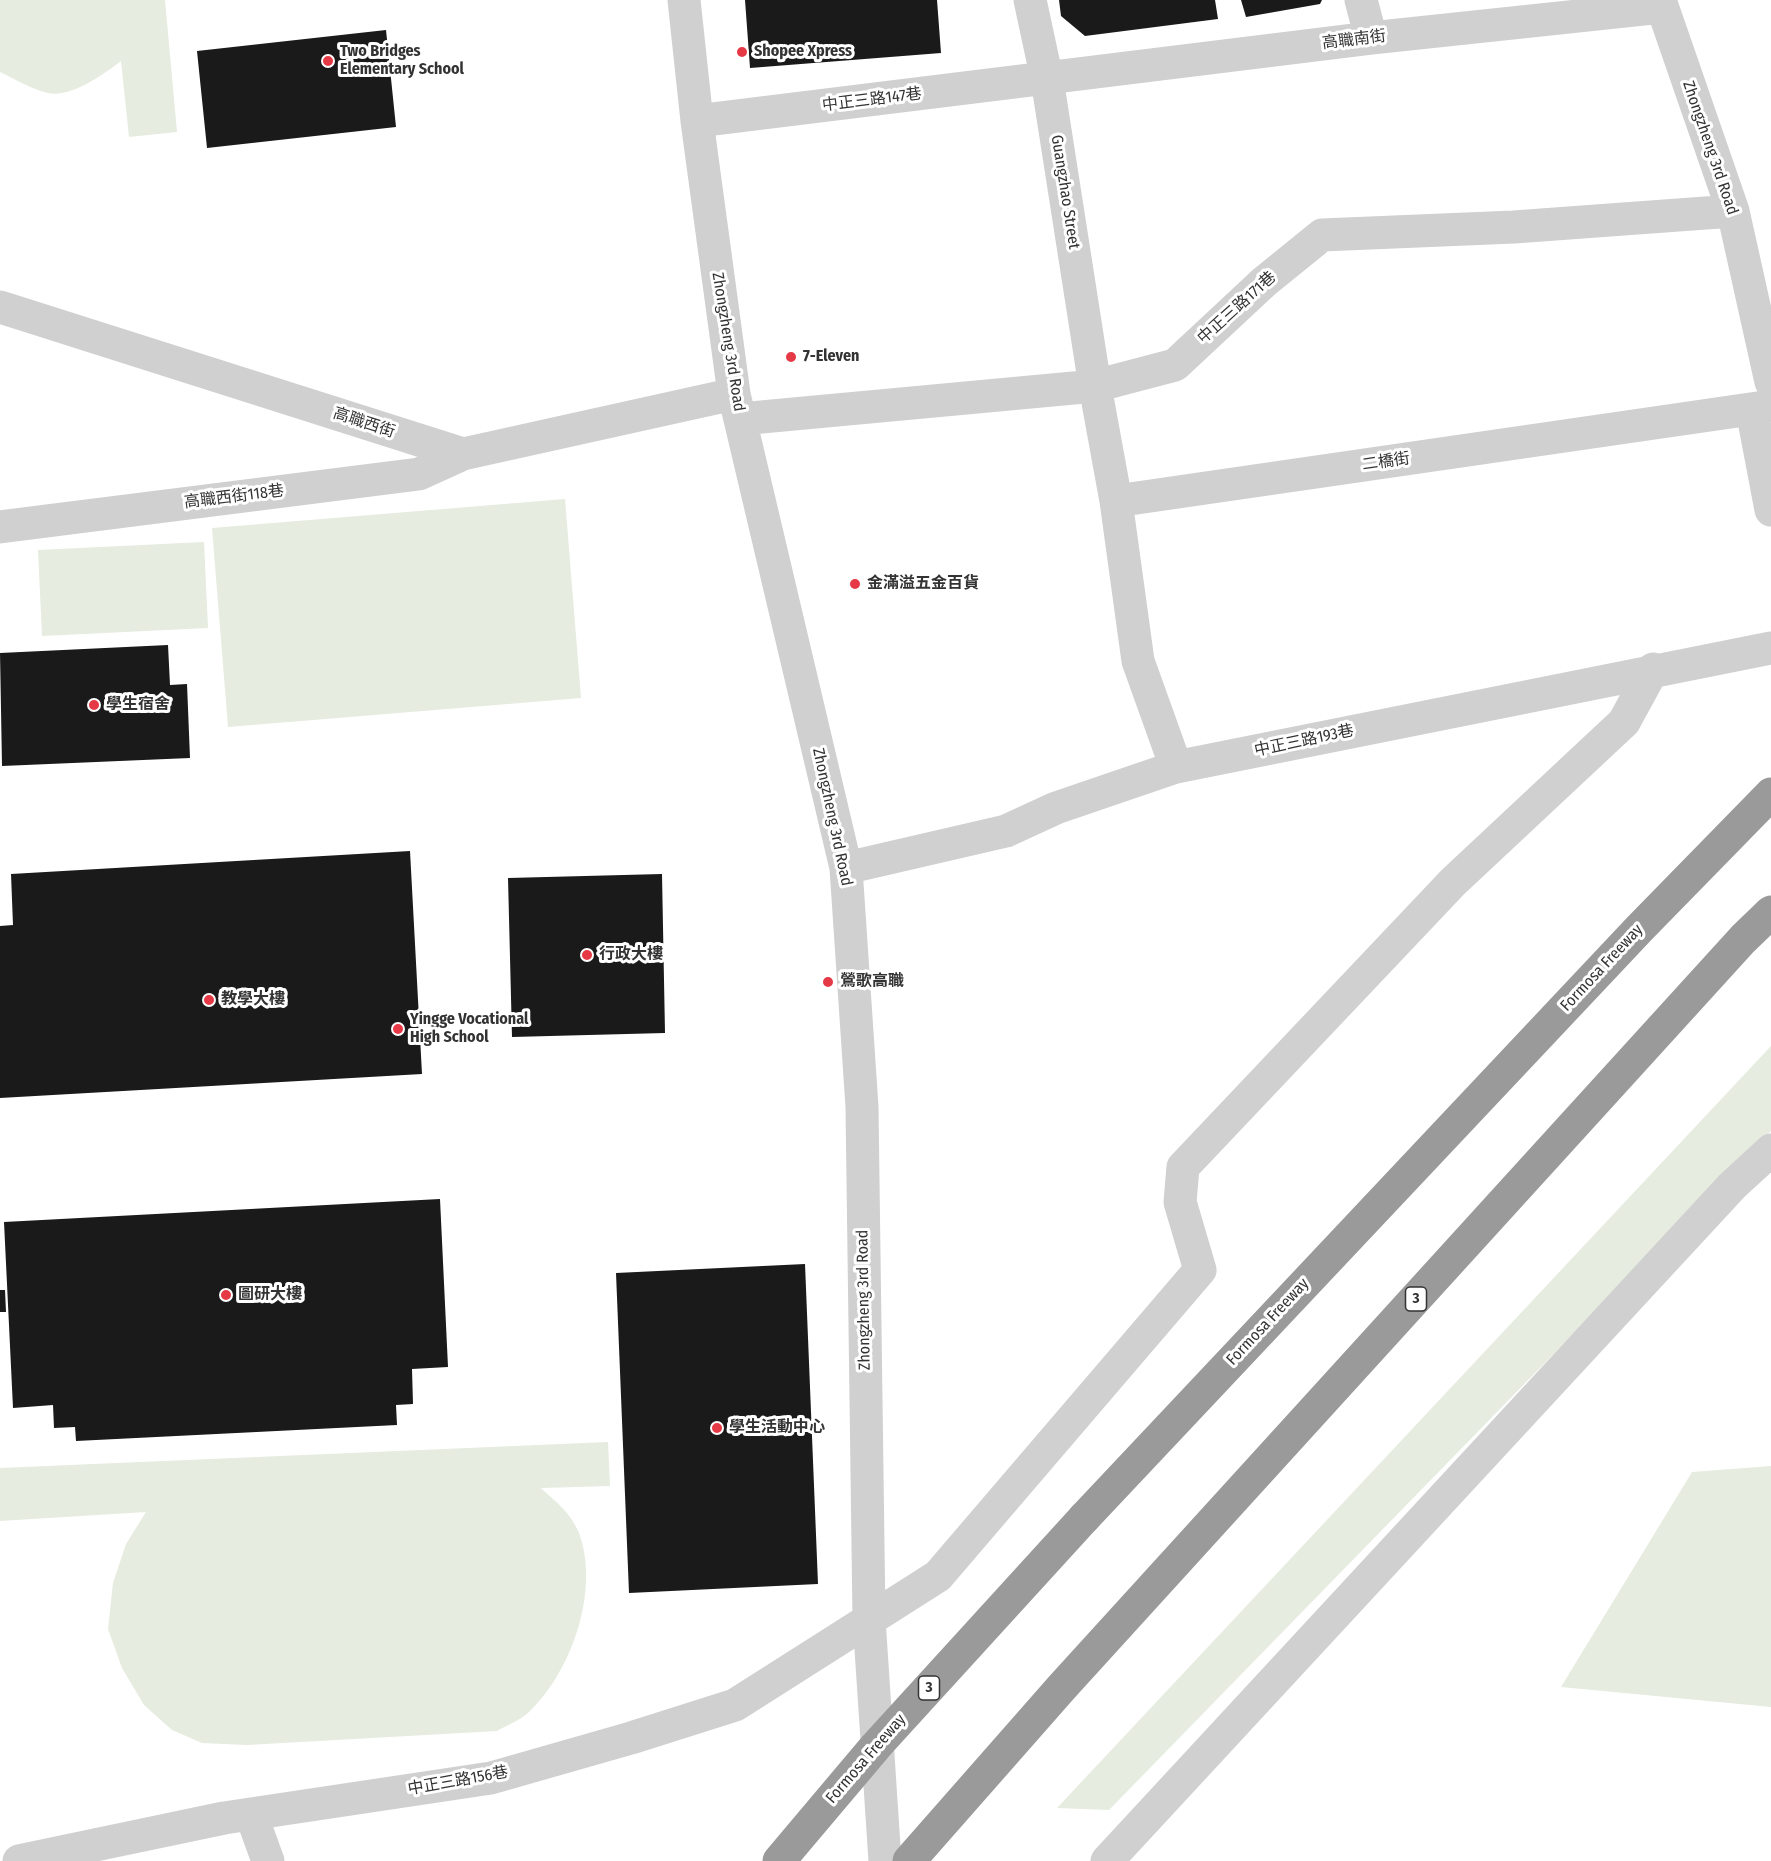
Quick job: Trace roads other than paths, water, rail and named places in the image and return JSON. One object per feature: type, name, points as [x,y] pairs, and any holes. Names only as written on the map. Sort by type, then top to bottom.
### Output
[{"type":"highway","name":"Formosa Freeway","points":[[778,1861],[876,1746],[1084,1518],[1639,928],[1771,794]]},
{"type":"highway","name":"3","points":[[909,1861],[1062,1687],[1711,974],[1771,912]]},
{"type":"street","name":"Zhongzheng 3rd Road","points":[[684,0],[697,121],[737,407],[846,868],[862,1107],[869,1619],[885,1861]]},
{"type":"street","name":"Guangzhao Street","points":[[1030,0],[1047,79],[1095,386]]},
{"type":"street","points":[[1361,0],[1371,38]]},
{"type":"street","name":"Zhongzheng 3rd Road","points":[[1661,3],[1733,212],[1771,382]]},
{"type":"street","name":"高職南街","points":[[1047,79],[1661,3]]},
{"type":"street","name":"中正三路147巷","points":[[697,121],[1047,79]]},
{"type":"street","name":"中正三路171巷","points":[[737,407],[1095,386],[1175,365],[1264,282],[1322,235],[1514,227],[1733,212]]},
{"type":"street","name":"高職西街","points":[[0,307],[463,454]]},
{"type":"street","points":[[1095,386],[1116,501],[1138,661],[1176,767]]},
{"type":"street","points":[[463,454],[737,407]]},
{"type":"street","points":[[1761,408],[1771,510]]},
{"type":"street","name":"二橋街","points":[[1116,501],[1761,408]]},
{"type":"street","name":"高職西街118巷","points":[[0,527],[419,474],[463,454]]},
{"type":"street","name":"中正三路193巷","points":[[846,868],[1006,831],[1056,808],[1176,767],[1653,669],[1771,648]]},
{"type":"street","name":"中正三路156巷","points":[[19,1861],[251,1814],[490,1778],[631,1738],[735,1705],[938,1576],[1200,1270],[1180,1202],[1183,1167],[1453,882],[1624,722],[1653,669]]},
{"type":"street","points":[[1107,1861],[1732,1186],[1771,1150]]},
{"type":"street","points":[[251,1814],[268,1861]]},
{"type":"place","name":"Shopee Xpress","points":[[742,52]]},
{"type":"place","name":"Two Bridges Elementary School","points":[[328,61]]},
{"type":"place","name":"7-Eleven","points":[[791,357]]},
{"type":"place","name":"金滿溢五金百貨","points":[[855,584]]},
{"type":"place","name":"學生宿舍","points":[[94,705]]},
{"type":"place","name":"行政大樓","points":[[587,955]]},
{"type":"place","name":"鶯歌高職","points":[[828,982]]},
{"type":"place","name":"教學大樓","points":[[209,1000]]},
{"type":"place","name":"Yingge Vocational High School","points":[[398,1029]]},
{"type":"place","name":"圖研大樓","points":[[226,1295]]},
{"type":"place","name":"學生活動中心","points":[[717,1428]]}]
